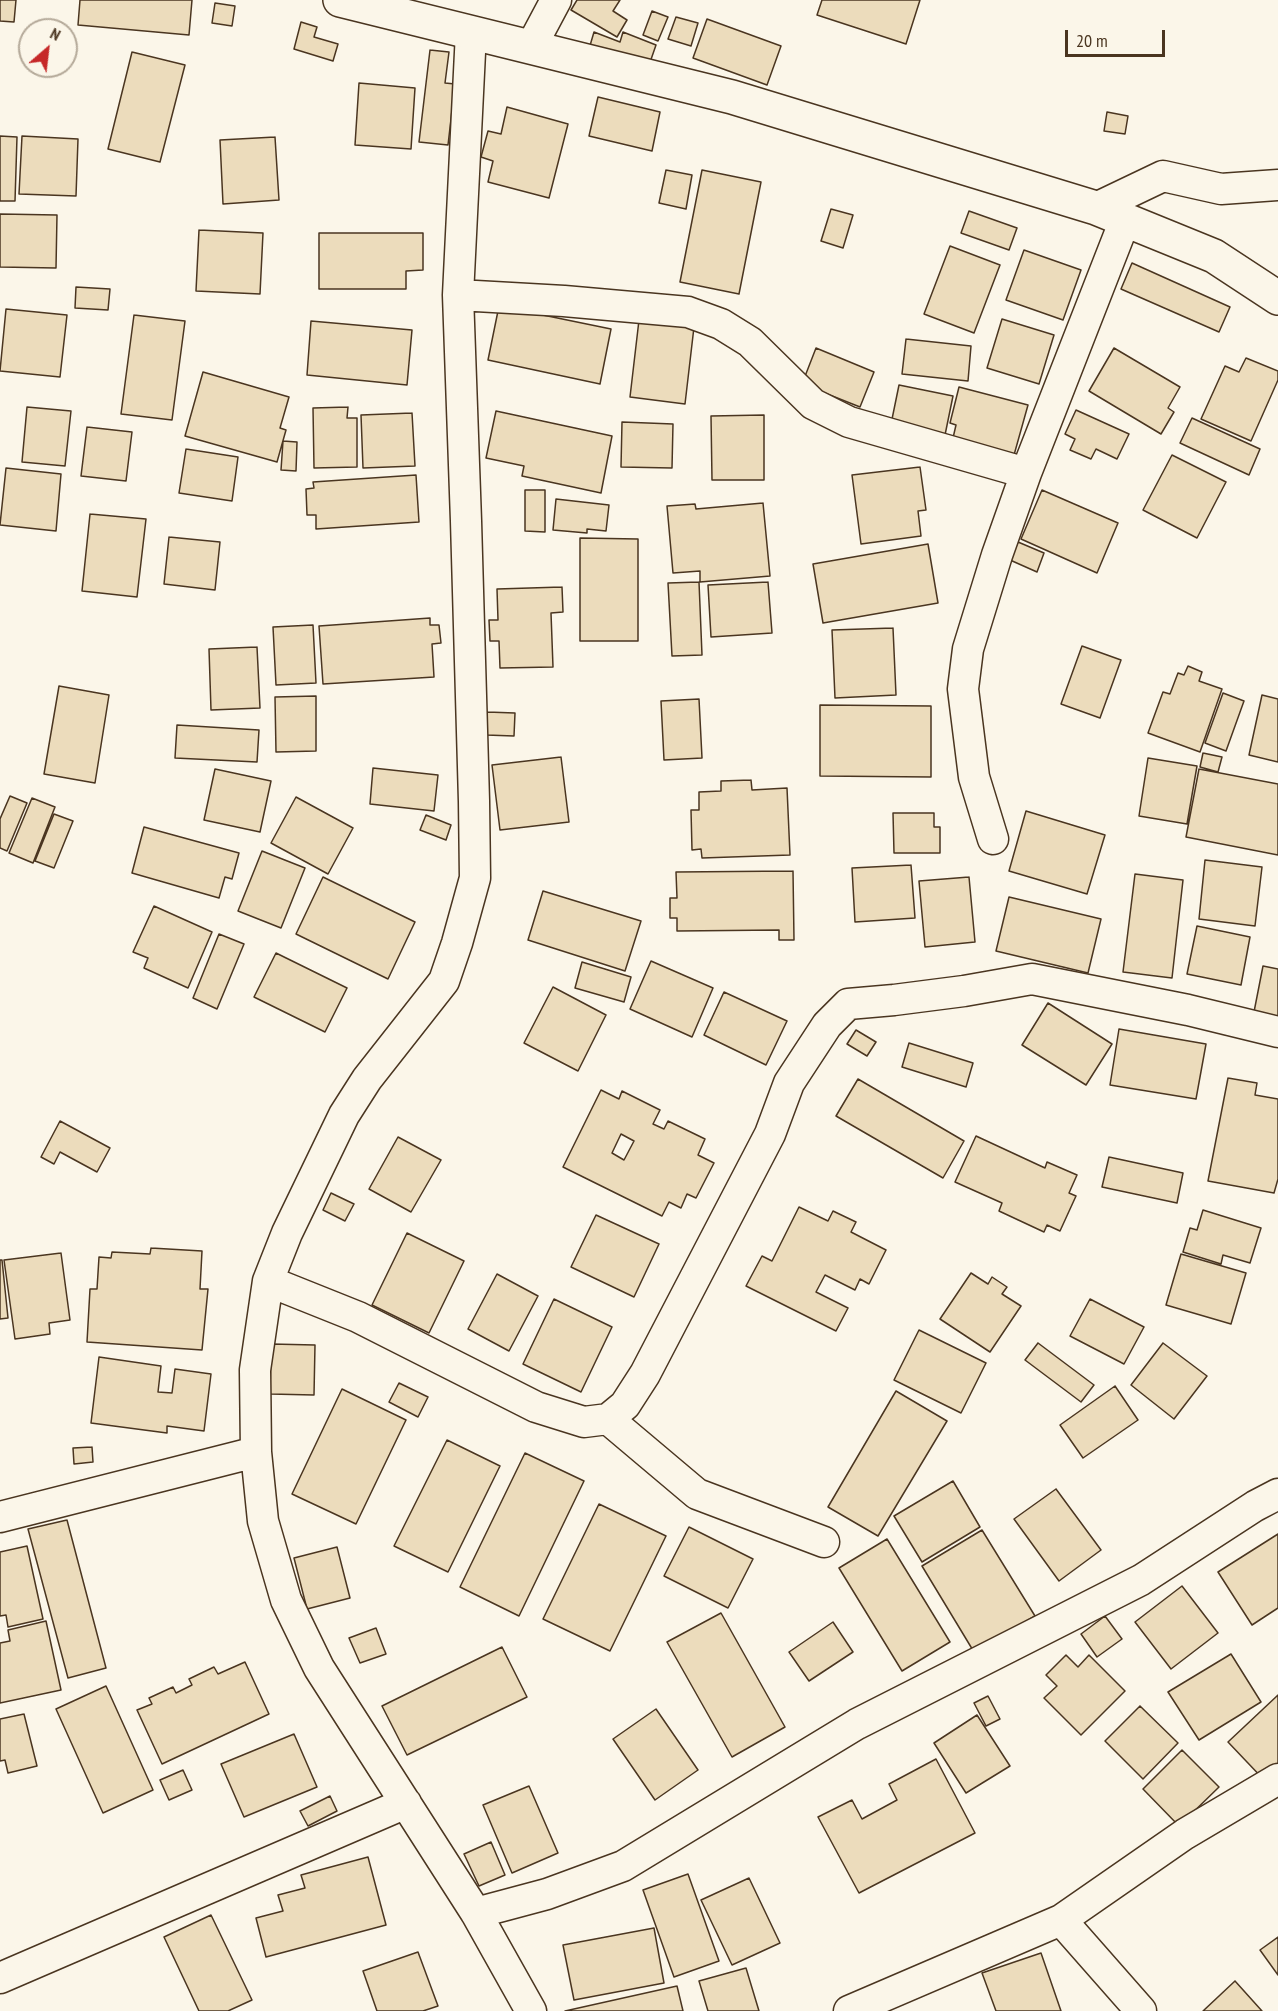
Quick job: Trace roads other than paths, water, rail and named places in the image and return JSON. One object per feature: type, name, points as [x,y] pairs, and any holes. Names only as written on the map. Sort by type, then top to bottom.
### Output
[{"type":"street","points":[[340,0],[732,97],[1111,214],[1214,256],[1278,298]]},
{"type":"street","points":[[531,47],[556,0]]},
{"type":"street","points":[[471,32],[458,296],[475,878],[444,981],[368,1079],[344,1115],[287,1233],[268,1281],[255,1370],[256,1452],[263,1521],[286,1600],[319,1668],[476,1913],[531,2011]]},
{"type":"street","points":[[993,839],[974,777],[963,689],[968,649],[997,555],[1111,214],[1162,176],[1221,189],[1278,185]]},
{"type":"street","points":[[458,296],[564,301],[688,312],[721,324],[750,342],[813,404],[849,423],[1026,473]]},
{"type":"street","points":[[268,1281],[358,1317],[536,1407],[584,1422],[608,1419],[626,1405],[645,1374],[770,1134],[789,1083],[828,1025],[848,1004],[952,993],[1032,979],[1188,1010],[1278,1032]]},
{"type":"street","points":[[608,1419],[698,1494],[824,1542]]},
{"type":"street","points":[[0,1517],[256,1452]]},
{"type":"street","points":[[476,1913],[547,1894],[623,1866],[857,1724],[1141,1580],[1255,1506],[1278,1494]]},
{"type":"street","points":[[849,2011],[1061,1920],[1185,1834],[1278,1779]]},
{"type":"street","points":[[0,1978],[406,1803]]},
{"type":"street","points":[[1061,1920],[1141,2011]]}]
